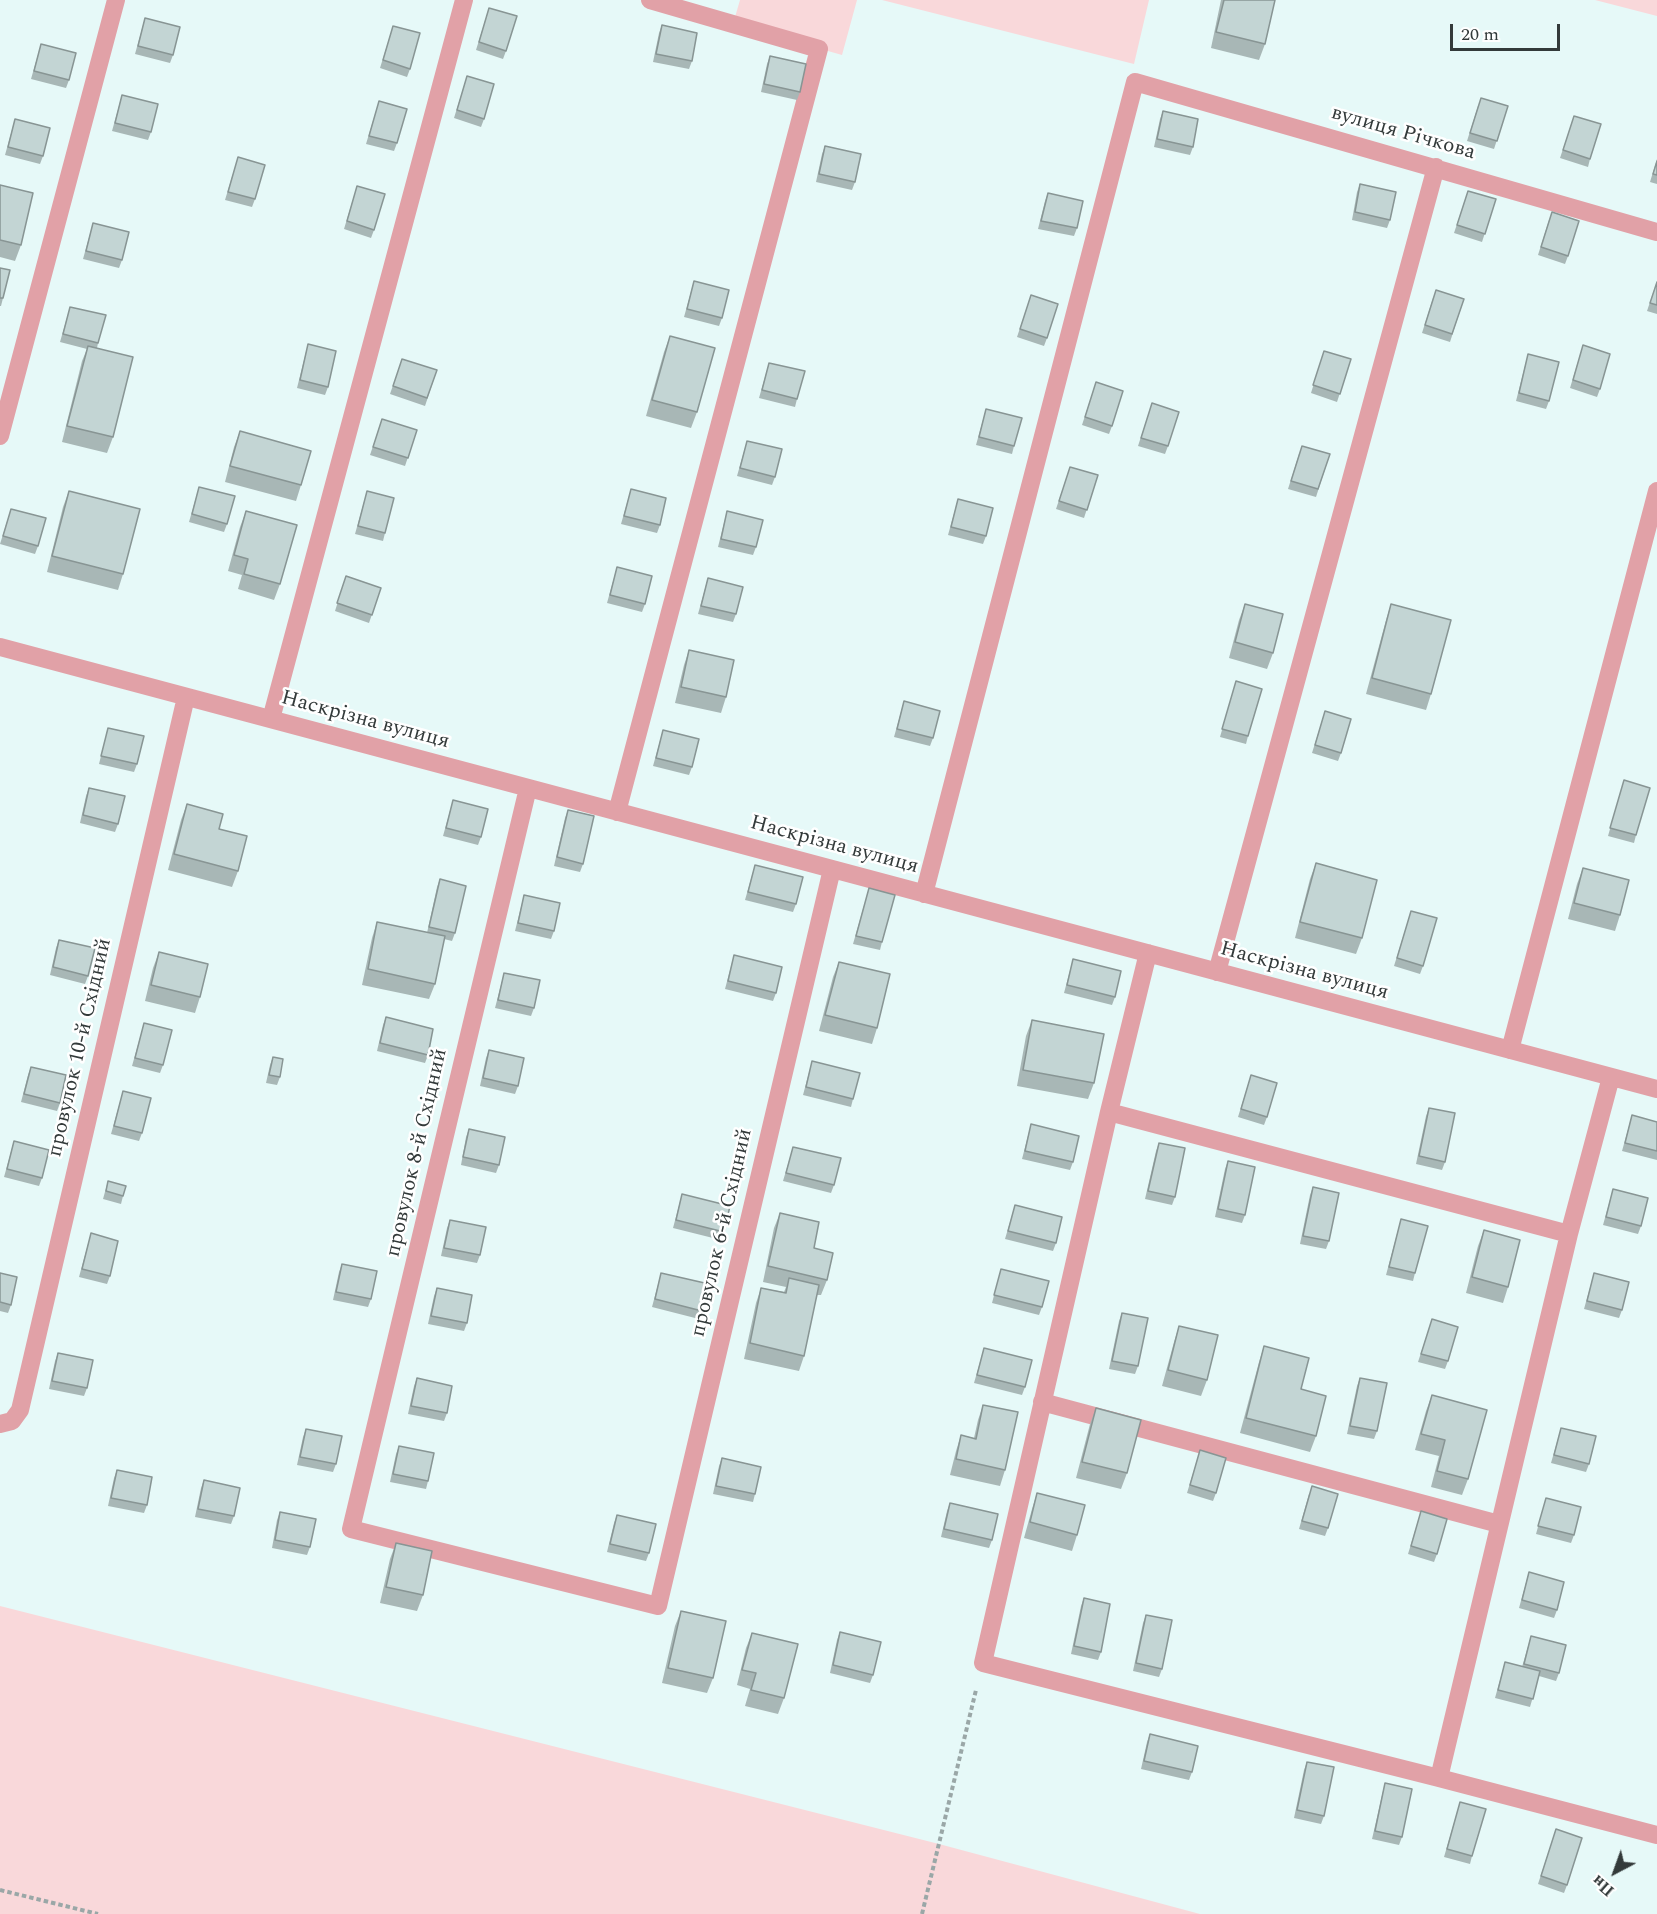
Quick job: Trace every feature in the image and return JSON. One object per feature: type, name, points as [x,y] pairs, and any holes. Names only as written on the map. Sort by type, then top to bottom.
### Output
[{"type":"street","points":[[0,436],[116,0]]},
{"type":"street","points":[[271,719],[464,0]]},
{"type":"street","points":[[617,812],[819,49],[650,0]]},
{"type":"street","name":"вулиця Річкова","points":[[924,894],[1135,82],[1657,231]]},
{"type":"street","points":[[1217,972],[1436,167]]},
{"type":"street","points":[[1510,1050],[1657,491]]},
{"type":"street","name":"Наскрізна вулиця","points":[[0,647],[1657,1089]]},
{"type":"street","name":"провулок 10-й Східний","points":[[0,1424],[12,1421],[20,1410],[186,697]]},
{"type":"street","name":"провулок 8-й Східний","points":[[528,788],[351,1529],[658,1606]]},
{"type":"street","name":"провулок 6-й Східний","points":[[658,1606],[832,869]]},
{"type":"street","points":[[1148,953],[1109,1112],[983,1663],[1657,1835]]},
{"type":"street","points":[[1438,1778],[1569,1234],[1611,1077]]},
{"type":"street","points":[[1109,1112],[1569,1234]]},
{"type":"street","points":[[1042,1402],[1499,1524]]},
{"type":"path","points":[[922,1914],[983,1663]]},
{"type":"path","points":[[0,1890],[98,1914]]},
{"type":"shaded area","points":[[740,0],[857,0],[842,55],[733,24]]},
{"type":"shaded area","points":[[882,0],[1149,0],[1134,64]]},
{"type":"shaded area","points":[[1595,0],[1657,0],[1657,16]]},
{"type":"shaded area","points":[[0,1606],[939,1844],[1200,1914],[0,1914]]},
{"type":"building","points":[[1224,0],[1275,0],[1265,44],[1216,32]]},
{"type":"building","points":[[489,8],[517,16],[506,51],[479,42]]},
{"type":"building","points":[[145,18],[180,27],[173,55],[138,46]]},
{"type":"building","points":[[662,25],[697,33],[692,61],[656,54]]},
{"type":"building","points":[[393,26],[420,33],[410,69],[383,60]]},
{"type":"building","points":[[41,44],[76,53],[69,80],[34,71]]},
{"type":"building","points":[[770,56],[806,64],[800,92],[764,84]]},
{"type":"building","points":[[467,76],[494,84],[484,119],[457,110]]},
{"type":"building","points":[[122,95],[158,104],[151,132],[115,123]]},
{"type":"building","points":[[1481,98],[1508,106],[1497,141],[1470,133]]},
{"type":"building","points":[[379,101],[407,109],[397,143],[369,136]]},
{"type":"building","points":[[1163,111],[1198,119],[1193,147],[1157,139]]},
{"type":"building","points":[[1574,116],[1601,124],[1590,159],[1563,150]]},
{"type":"building","points":[[15,119],[50,128],[43,156],[8,147]]},
{"type":"building","points":[[825,146],[861,154],[855,182],[819,174]]},
{"type":"building","points":[[238,157],[265,165],[255,199],[228,192]]},
{"type":"building","points":[[1657,161],[1657,175],[1653,174]]},
{"type":"building","points":[[1360,184],[1396,192],[1390,220],[1355,212]]},
{"type":"building","points":[[0,185],[33,193],[21,245],[0,240]]},
{"type":"building","points":[[357,186],[385,194],[374,230],[347,221]]},
{"type":"building","points":[[1468,191],[1496,199],[1485,234],[1457,225]]},
{"type":"building","points":[[1048,193],[1083,201],[1077,228],[1041,221]]},
{"type":"building","points":[[1552,212],[1579,221],[1568,256],[1541,247]]},
{"type":"building","points":[[93,223],[129,232],[122,260],[86,251]]},
{"type":"building","points":[[0,268],[10,270],[3,298],[0,298]]},
{"type":"building","points":[[694,281],[729,290],[722,318],[687,309]]},
{"type":"building","points":[[1657,282],[1657,305],[1650,303]]},
{"type":"building","points":[[1436,290],[1464,299],[1452,334],[1425,325]]},
{"type":"building","points":[[1031,295],[1058,304],[1047,338],[1020,329]]},
{"type":"building","points":[[70,307],[106,315],[98,343],[63,334]]},
{"type":"building","points":[[670,336],[715,348],[697,412],[652,400]]},
{"type":"building","points":[[308,344],[336,351],[328,387],[300,380]]},
{"type":"building","points":[[1583,345],[1610,354],[1600,389],[1573,380]]},
{"type":"building","points":[[88,346],[133,357],[113,437],[67,426]]},
{"type":"building","points":[[1324,351],[1351,359],[1340,394],[1313,385]]},
{"type":"building","points":[[1528,354],[1559,362],[1549,401],[1519,393]]},
{"type":"building","points":[[402,359],[437,370],[427,398],[393,386]]},
{"type":"building","points":[[769,363],[805,371],[797,399],[762,390]]},
{"type":"building","points":[[1096,382],[1123,391],[1112,426],[1085,417]]},
{"type":"building","points":[[1152,403],[1179,412],[1168,446],[1141,438]]},
{"type":"building","points":[[986,409],[1022,418],[1014,446],[979,437]]},
{"type":"building","points":[[382,419],[417,430],[408,458],[373,447]]},
{"type":"building","points":[[240,431],[311,451],[301,485],[230,466]]},
{"type":"building","points":[[747,441],[782,449],[775,477],[740,468]]},
{"type":"building","points":[[1302,446],[1330,454],[1318,489],[1291,481]]},
{"type":"building","points":[[1070,467],[1098,475],[1087,510],[1059,501]]},
{"type":"building","points":[[199,487],[235,496],[227,524],[192,514]]},
{"type":"building","points":[[631,489],[666,498],[660,525],[624,516]]},
{"type":"building","points":[[69,491],[140,509],[123,574],[52,556]]},
{"type":"building","points":[[367,491],[394,498],[385,533],[358,526]]},
{"type":"building","points":[[958,499],[993,508],[986,536],[951,527]]},
{"type":"building","points":[[11,509],[46,518],[38,546],[3,536]]},
{"type":"building","points":[[246,511],[297,525],[280,584],[244,574],[248,559],[234,555]]},
{"type":"building","points":[[727,511],[763,520],[756,547],[721,539]]},
{"type":"building","points":[[617,567],[652,576],[645,604],[610,595]]},
{"type":"building","points":[[346,576],[381,588],[372,615],[337,603]]},
{"type":"building","points":[[708,578],[743,587],[736,614],[701,606]]},
{"type":"building","points":[[1245,604],[1283,614],[1273,653],[1235,642]]},
{"type":"building","points":[[1391,604],[1451,620],[1431,694],[1372,678]]},
{"type":"building","points":[[689,650],[734,660],[726,697],[681,687]]},
{"type":"building","points":[[1236,681],[1262,689],[1248,736],[1222,729]]},
{"type":"building","points":[[904,701],[940,711],[933,738],[897,729]]},
{"type":"building","points":[[1325,711],[1351,719],[1341,753],[1315,745]]},
{"type":"building","points":[[108,728],[144,736],[137,764],[101,756]]},
{"type":"building","points":[[663,730],[699,739],[692,767],[656,758]]},
{"type":"building","points":[[1624,780],[1650,788],[1636,835],[1610,828]]},
{"type":"building","points":[[89,788],[125,796],[118,824],[83,815]]},
{"type":"building","points":[[453,800],[488,809],[481,837],[446,828]]},
{"type":"building","points":[[187,804],[223,814],[219,829],[247,836],[238,871],[174,854]]},
{"type":"building","points":[[568,810],[594,816],[583,864],[557,857]]},
{"type":"building","points":[[1316,863],[1377,880],[1362,938],[1300,922]]},
{"type":"building","points":[[755,865],[803,877],[796,904],[748,892]]},
{"type":"building","points":[[1583,868],[1629,880],[1620,915],[1574,903]]},
{"type":"building","points":[[440,879],[466,886],[455,933],[429,927]]},
{"type":"building","points":[[869,888],[895,895],[882,942],[856,936]]},
{"type":"building","points":[[524,895],[560,903],[554,931],[518,923]]},
{"type":"building","points":[[1411,911],[1437,918],[1423,966],[1397,958]]},
{"type":"building","points":[[377,922],[445,936],[435,984],[368,969]]},
{"type":"building","points":[[59,940],[95,948],[88,976],[53,967]]},
{"type":"building","points":[[159,952],[208,964],[200,997],[151,985]]},
{"type":"building","points":[[734,955],[782,967],[776,993],[728,981]]},
{"type":"building","points":[[1073,959],[1121,971],[1115,997],[1067,985]]},
{"type":"building","points":[[839,962],[890,974],[877,1028],[825,1015]]},
{"type":"building","points":[[504,973],[540,980],[534,1008],[498,1000]]},
{"type":"building","points":[[386,1017],[433,1029],[428,1055],[380,1043]]},
{"type":"building","points":[[1032,1020],[1104,1034],[1094,1083],[1023,1070]]},
{"type":"building","points":[[144,1023],[172,1030],[163,1065],[135,1058]]},
{"type":"building","points":[[489,1050],[524,1058],[518,1086],[483,1078]]},
{"type":"building","points":[[273,1057],[283,1059],[280,1077],[269,1075]]},
{"type":"building","points":[[812,1061],[860,1073],[853,1099],[806,1087]]},
{"type":"building","points":[[31,1067],[66,1075],[60,1103],[24,1094]]},
{"type":"building","points":[[1251,1075],[1277,1083],[1267,1117],[1241,1109]]},
{"type":"building","points":[[123,1091],[151,1098],[142,1133],[114,1126]]},
{"type":"building","points":[[1429,1108],[1455,1113],[1445,1162],[1419,1156]]},
{"type":"building","points":[[1632,1115],[1657,1122],[1657,1151],[1625,1143]]},
{"type":"building","points":[[1031,1124],[1079,1136],[1073,1162],[1025,1151]]},
{"type":"building","points":[[469,1129],[505,1137],[499,1165],[463,1157]]},
{"type":"building","points":[[14,1141],[49,1150],[42,1178],[7,1169]]},
{"type":"building","points":[[1159,1143],[1185,1148],[1175,1197],[1148,1191]]},
{"type":"building","points":[[793,1147],[841,1158],[834,1185],[786,1173]]},
{"type":"building","points":[[1228,1161],[1255,1167],[1245,1215],[1218,1209]]},
{"type":"building","points":[[108,1181],[126,1186],[123,1196],[106,1191]]},
{"type":"building","points":[[1313,1187],[1339,1193],[1329,1241],[1303,1236]]},
{"type":"building","points":[[1613,1189],[1648,1198],[1641,1226],[1606,1217]]},
{"type":"building","points":[[682,1194],[730,1206],[724,1232],[676,1220]]},
{"type":"building","points":[[1015,1205],[1062,1217],[1056,1243],[1008,1231]]},
{"type":"building","points":[[780,1213],[819,1222],[814,1248],[833,1253],[827,1280],[768,1266]]},
{"type":"building","points":[[1401,1219],[1428,1226],[1415,1273],[1389,1267]]},
{"type":"building","points":[[450,1220],[486,1227],[480,1255],[444,1248]]},
{"type":"building","points":[[1484,1230],[1520,1240],[1508,1287],[1472,1277]]},
{"type":"building","points":[[91,1233],[118,1241],[110,1276],[82,1269]]},
{"type":"building","points":[[342,1264],[377,1271],[371,1299],[336,1292]]},
{"type":"building","points":[[1001,1269],[1049,1281],[1042,1307],[994,1295]]},
{"type":"building","points":[[0,1273],[17,1277],[11,1305],[0,1302]]},
{"type":"building","points":[[661,1273],[709,1284],[702,1311],[655,1299]]},
{"type":"building","points":[[1594,1273],[1629,1282],[1622,1310],[1587,1301]]},
{"type":"building","points":[[789,1278],[819,1285],[804,1356],[750,1343],[761,1288],[786,1293]]},
{"type":"building","points":[[437,1288],[472,1295],[467,1323],[431,1316]]},
{"type":"building","points":[[1122,1313],[1148,1318],[1138,1366],[1112,1361]]},
{"type":"building","points":[[1432,1319],[1458,1327],[1448,1361],[1421,1354]]},
{"type":"building","points":[[1179,1326],[1218,1335],[1207,1380],[1168,1370]]},
{"type":"building","points":[[1264,1346],[1309,1358],[1301,1389],[1326,1396],[1316,1436],[1246,1418]]},
{"type":"building","points":[[984,1348],[1032,1360],[1025,1387],[977,1375]]},
{"type":"building","points":[[58,1353],[93,1360],[87,1388],[52,1381]]},
{"type":"building","points":[[417,1378],[452,1386],[447,1413],[411,1406]]},
{"type":"building","points":[[1360,1378],[1387,1383],[1377,1431],[1350,1426]]},
{"type":"building","points":[[1432,1395],[1487,1410],[1468,1479],[1437,1471],[1445,1440],[1421,1434]]},
{"type":"building","points":[[983,1405],[1018,1412],[1005,1470],[956,1459],[961,1435],[976,1439]]},
{"type":"building","points":[[1096,1408],[1141,1420],[1127,1473],[1082,1462]]},
{"type":"building","points":[[1561,1428],[1596,1436],[1589,1464],[1554,1455]]},
{"type":"building","points":[[306,1429],[342,1436],[336,1464],[300,1457]]},
{"type":"building","points":[[399,1446],[434,1453],[428,1481],[393,1474]]},
{"type":"building","points":[[1200,1450],[1226,1458],[1216,1493],[1190,1485]]},
{"type":"building","points":[[722,1458],[761,1467],[755,1494],[716,1486]]},
{"type":"building","points":[[117,1470],[152,1477],[147,1505],[111,1498]]},
{"type":"building","points":[[204,1480],[240,1488],[234,1516],[198,1509]]},
{"type":"building","points":[[1312,1486],[1338,1494],[1328,1528],[1302,1521]]},
{"type":"building","points":[[1037,1493],[1085,1505],[1077,1535],[1030,1522]]},
{"type":"building","points":[[1546,1498],[1581,1507],[1574,1535],[1538,1526]]},
{"type":"building","points":[[950,1503],[998,1514],[992,1540],[944,1529]]},
{"type":"building","points":[[1421,1511],[1447,1519],[1437,1554],[1411,1546]]},
{"type":"building","points":[[280,1512],[316,1519],[310,1547],[275,1540]]},
{"type":"building","points":[[617,1515],[656,1524],[649,1553],[610,1544]]},
{"type":"building","points":[[396,1543],[432,1551],[423,1595],[386,1587]]},
{"type":"building","points":[[1529,1572],[1564,1582],[1557,1610],[1522,1600]]},
{"type":"building","points":[[1084,1598],[1110,1604],[1101,1652],[1074,1646]]},
{"type":"building","points":[[681,1611],[726,1621],[713,1678],[668,1668]]},
{"type":"building","points":[[1146,1615],[1172,1620],[1162,1669],[1136,1663]]},
{"type":"building","points":[[840,1632],[881,1642],[873,1675],[833,1665]]},
{"type":"building","points":[[752,1633],[798,1644],[784,1698],[751,1690],[756,1673],[742,1670]]},
{"type":"building","points":[[1531,1636],[1566,1645],[1559,1673],[1524,1664]]},
{"type":"building","points":[[1505,1662],[1540,1671],[1533,1699],[1498,1690]]},
{"type":"building","points":[[1150,1734],[1198,1746],[1192,1772],[1144,1761]]},
{"type":"building","points":[[1307,1762],[1334,1767],[1324,1816],[1297,1810]]},
{"type":"building","points":[[1385,1783],[1412,1789],[1402,1837],[1375,1831]]},
{"type":"building","points":[[1460,1802],[1486,1809],[1472,1856],[1447,1849]]},
{"type":"building","points":[[1556,1829],[1582,1838],[1567,1885],[1541,1876]]}]
